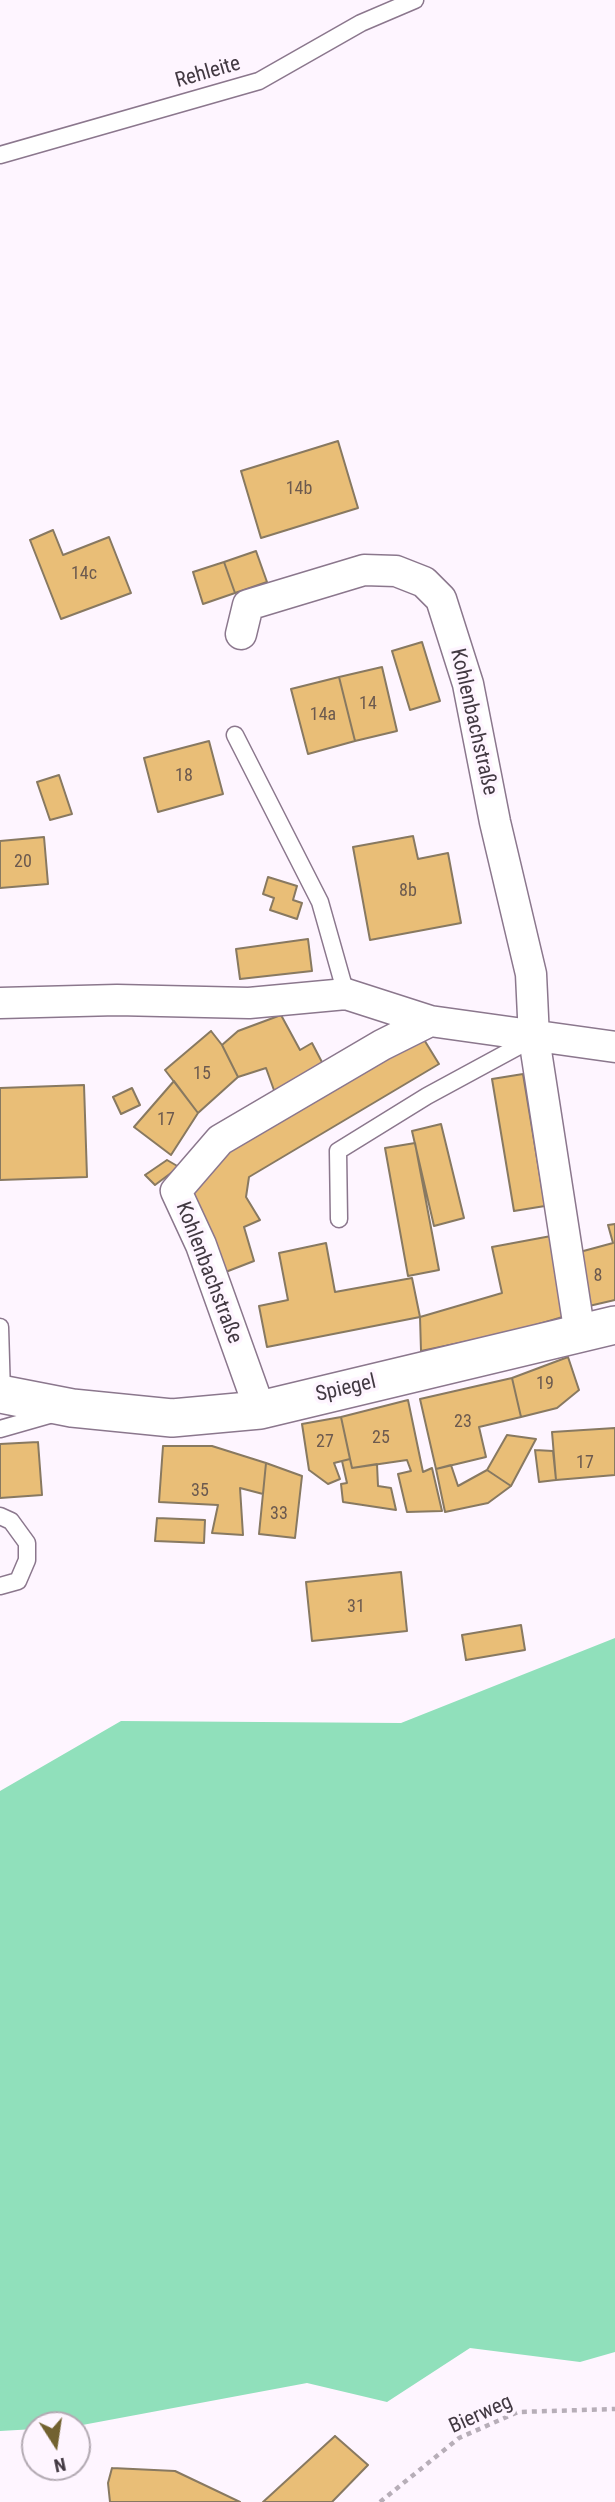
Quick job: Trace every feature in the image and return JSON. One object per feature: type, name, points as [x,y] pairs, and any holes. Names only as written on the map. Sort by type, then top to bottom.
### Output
[{"type":"street","name":"Kohlenbachstraße","points":[[241,634],[248,606],[363,570],[396,571],[424,582],[441,599],[468,684],[495,822],[531,974],[534,1038],[580,1335]]},
{"type":"street","points":[[0,1003],[117,1000],[249,1003],[346,994],[430,1021],[534,1038],[615,1047]]},
{"type":"street","name":"Kohlenbachstraße","points":[[260,1410],[201,1245],[176,1191],[220,1140],[382,1045],[430,1021]]},
{"type":"street","name":"Spiegel","points":[[1,1406],[72,1408],[172,1418],[260,1410],[615,1325]]},
{"type":"lane","name":"Rehleite","points":[[0,155],[259,81],[361,23],[415,0]]},
{"type":"lane","points":[[235,735],[320,902],[346,994]]},
{"type":"lane","points":[[339,1219],[338,1151],[427,1096],[534,1038]]},
{"type":"lane","points":[[0,1327],[1,1406]]},
{"type":"lane","points":[[0,1516],[11,1521],[27,1543],[27,1560],[18,1581],[0,1587]]},
{"type":"path","name":"Bierweg","points":[[380,2502],[459,2438],[518,2412],[615,2409]]},
{"type":"green space","points":[[615,1638],[615,2352],[580,2362],[470,2348],[387,2402],[307,2383],[91,2423],[91,2411],[21,2411],[21,2430],[0,2431],[0,1791],[121,1721],[401,1723]]},
{"type":"building","points":[[338,441],[358,508],[261,538],[241,471]]},
{"type":"building","points":[[53,530],[63,555],[109,537],[131,593],[61,619],[30,540]]},
{"type":"building","points":[[256,551],[267,582],[235,593],[224,562]]},
{"type":"building","points":[[224,562],[235,593],[203,604],[193,572]]},
{"type":"building","points":[[422,642],[440,701],[410,710],[392,651]]},
{"type":"building","points":[[382,667],[397,731],[355,741],[339,677]]},
{"type":"building","points":[[339,677],[355,741],[308,754],[291,689]]},
{"type":"building","points":[[209,741],[223,794],[158,812],[144,758]]},
{"type":"building","points":[[59,775],[72,814],[50,820],[37,782]]},
{"type":"building","points":[[413,836],[418,859],[448,853],[461,923],[370,940],[353,847]]},
{"type":"building","points":[[44,837],[48,884],[0,888],[0,841]]},
{"type":"building","points":[[268,877],[297,886],[293,900],[302,903],[297,919],[270,910],[274,898],[263,894]]},
{"type":"building","points":[[308,939],[312,971],[240,979],[236,949]]},
{"type":"building","points":[[281,1015],[300,1050],[312,1043],[324,1066],[275,1093],[266,1068],[238,1077],[222,1045],[238,1031]]},
{"type":"building","points":[[211,1031],[222,1045],[238,1077],[198,1113],[165,1070]]},
{"type":"building","points":[[423,1038],[439,1064],[249,1177],[246,1197],[260,1220],[244,1227],[254,1261],[223,1273],[189,1193],[228,1149]]},
{"type":"building","points":[[523,1074],[545,1206],[514,1211],[492,1079]]},
{"type":"building","points":[[174,1081],[198,1113],[171,1155],[134,1127]]},
{"type":"building","points":[[84,1085],[87,1177],[0,1180],[0,1088]]},
{"type":"building","points":[[132,1088],[140,1105],[121,1114],[113,1097]]},
{"type":"building","points":[[441,1124],[464,1218],[434,1226],[412,1131]]},
{"type":"building","points":[[415,1143],[439,1270],[408,1276],[385,1148]]},
{"type":"building","points":[[167,1160],[179,1167],[155,1185],[145,1175]]},
{"type":"building","points":[[615,1224],[615,1300],[589,1306],[576,1253],[613,1243],[608,1225]]},
{"type":"building","points":[[551,1236],[566,1316],[512,1332],[421,1351],[420,1317],[502,1293],[492,1247]]},
{"type":"building","points":[[326,1243],[335,1292],[412,1278],[420,1317],[267,1347],[259,1306],[288,1300],[279,1253]]},
{"type":"building","points":[[568,1357],[579,1390],[557,1408],[521,1417],[512,1378]]},
{"type":"building","points":[[512,1378],[521,1417],[479,1427],[486,1457],[436,1469],[420,1399]]},
{"type":"building","points":[[408,1400],[423,1472],[432,1468],[442,1511],[407,1512],[398,1474],[411,1471],[407,1460],[352,1468],[341,1417]]},
{"type":"building","points":[[341,1417],[350,1459],[334,1463],[340,1479],[328,1484],[309,1470],[302,1424]]},
{"type":"building","points":[[615,1428],[615,1475],[556,1480],[552,1432]]},
{"type":"building","points":[[507,1435],[536,1439],[511,1486],[487,1470]]},
{"type":"building","points":[[38,1442],[42,1495],[0,1498],[0,1444]]},
{"type":"building","points":[[163,1446],[212,1446],[266,1463],[263,1494],[240,1488],[243,1535],[212,1533],[218,1505],[159,1502]]},
{"type":"building","points":[[535,1450],[553,1451],[556,1480],[539,1482]]},
{"type":"building","points":[[350,1459],[352,1468],[377,1464],[378,1486],[391,1488],[396,1510],[343,1502],[341,1484],[347,1483],[342,1461]]},
{"type":"building","points":[[266,1463],[302,1476],[295,1538],[259,1534]]},
{"type":"building","points":[[451,1465],[458,1486],[487,1470],[511,1486],[488,1503],[445,1512],[436,1469]]},
{"type":"building","points":[[157,1518],[205,1520],[204,1543],[155,1541]]},
{"type":"building","points":[[401,1572],[407,1631],[312,1641],[306,1582]]},
{"type":"building","points":[[521,1625],[525,1650],[466,1660],[462,1635]]},
{"type":"building","points":[[335,2436],[368,2465],[332,2502],[263,2502]]},
{"type":"building","points":[[112,2468],[175,2471],[240,2502],[110,2502],[108,2483]]}]
